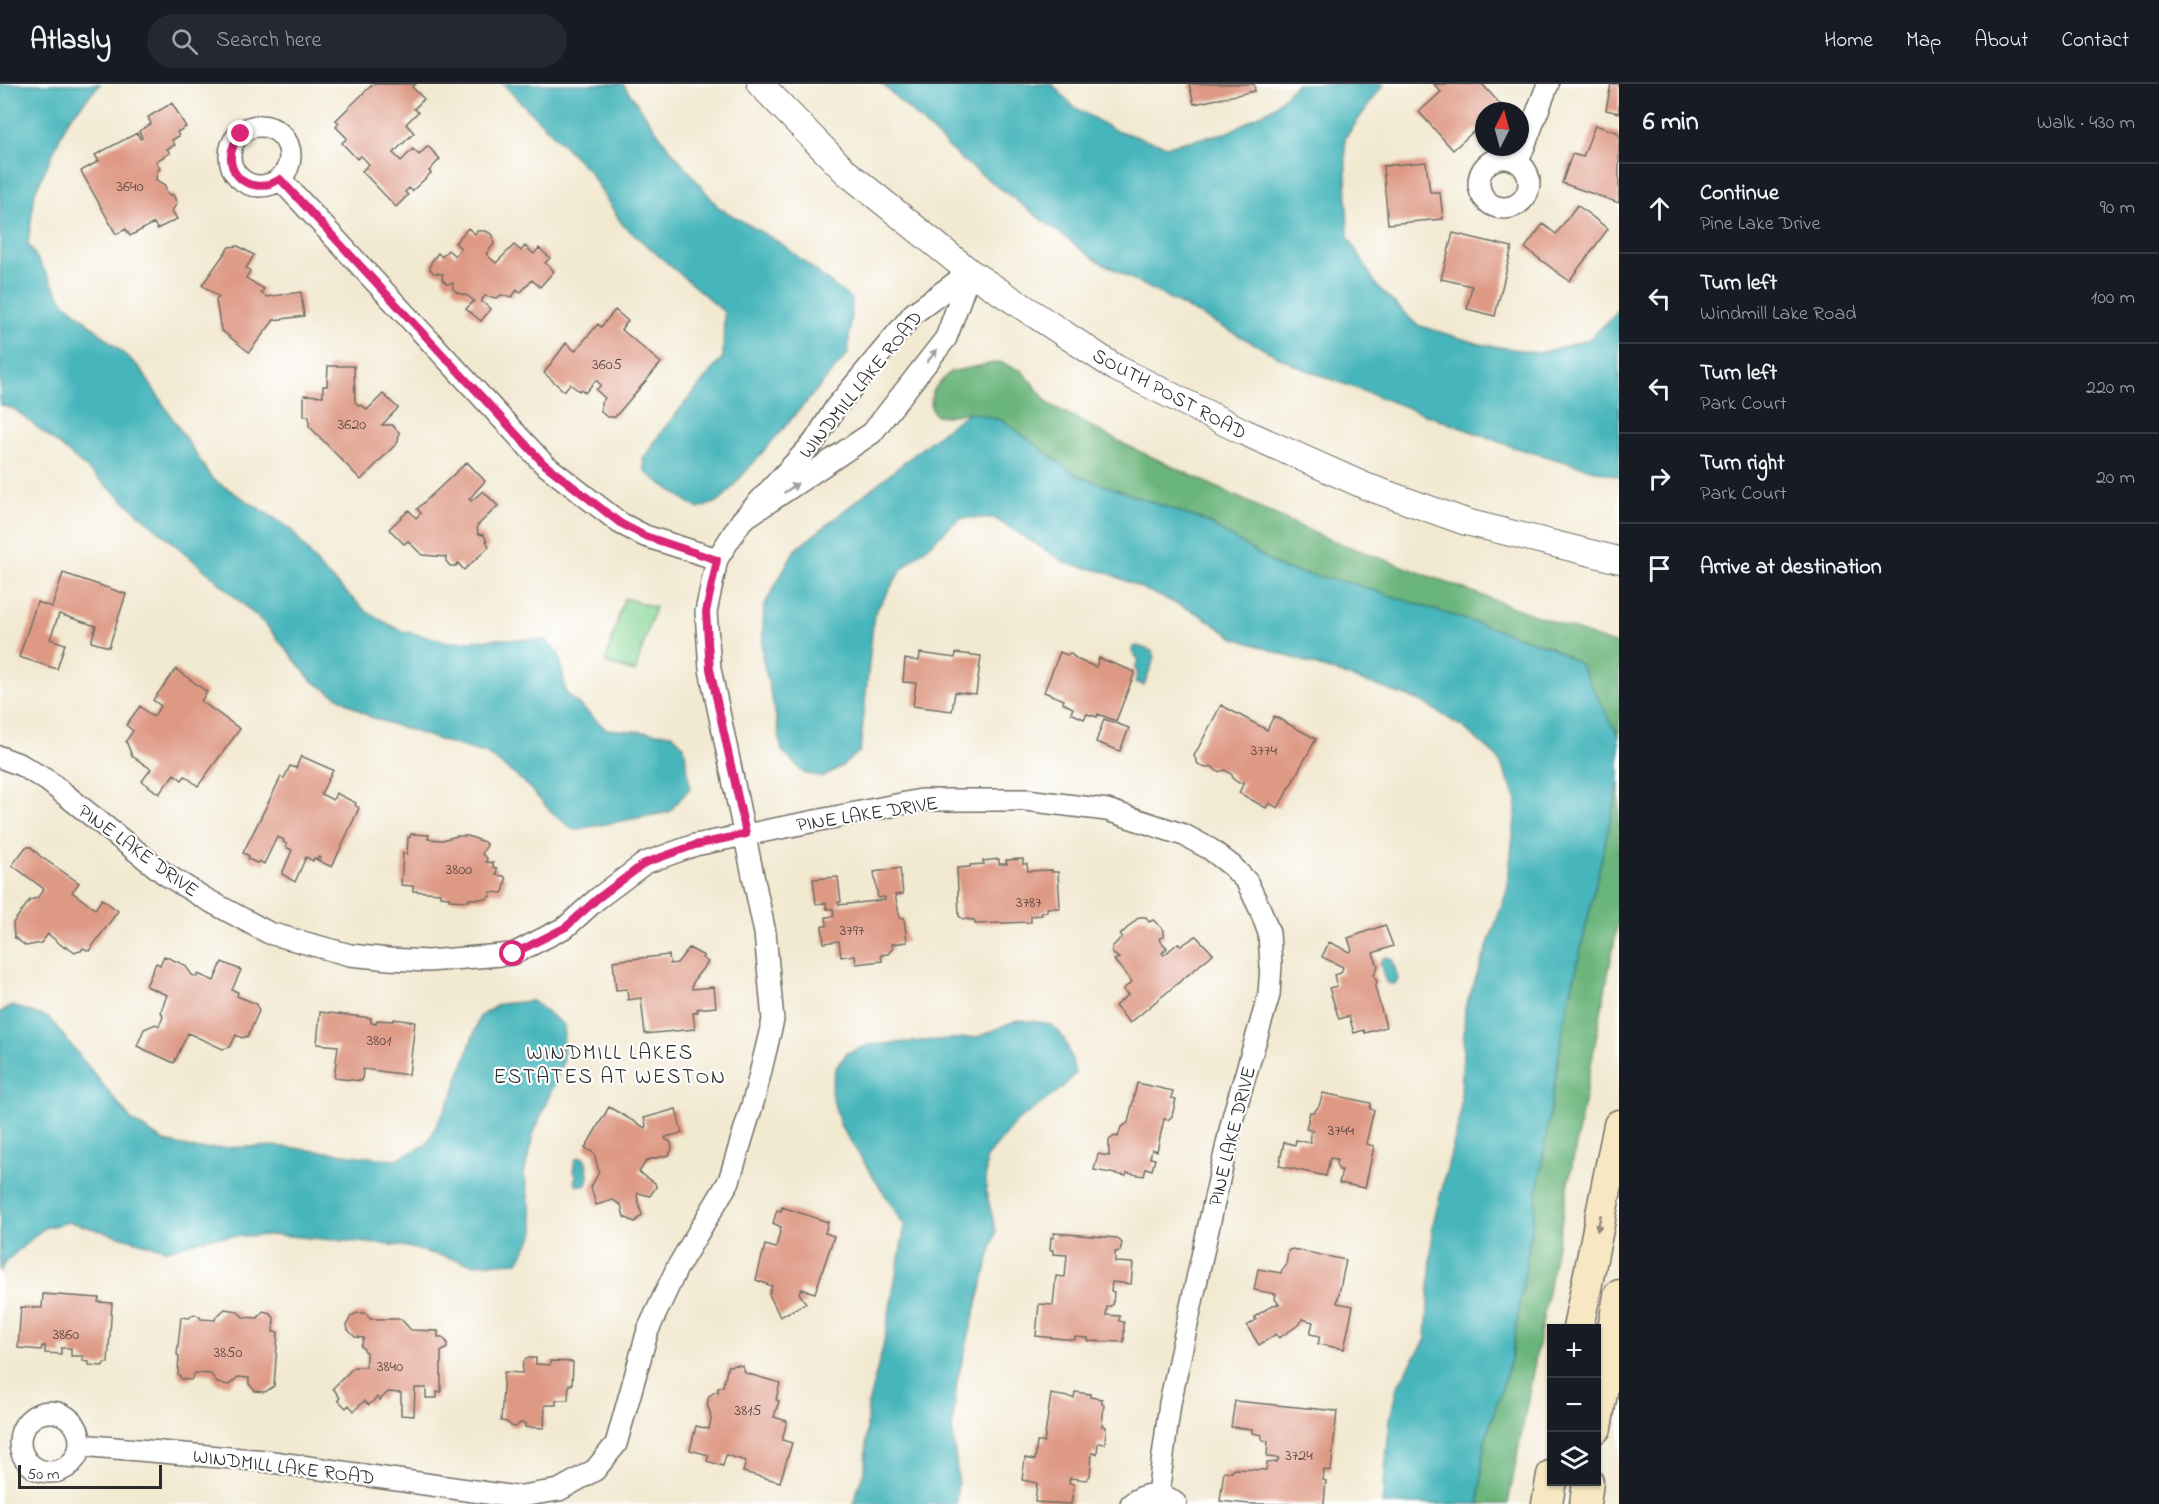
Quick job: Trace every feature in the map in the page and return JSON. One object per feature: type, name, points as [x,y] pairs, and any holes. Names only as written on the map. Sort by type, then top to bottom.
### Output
[{"type":"main road","points":[[1579,1324],[1619,1125]]},
{"type":"main road","points":[[1601,1399],[1619,1296]]},
{"type":"main road","points":[[1547,1504],[1549,1486]]},
{"type":"main road","points":[[1584,1504],[1587,1486]]},
{"type":"street","name":"SOUTH POST ROAD","points":[[760,84],[846,171],[970,272],[1116,368],[1244,432],[1365,486],[1466,522],[1619,560]]},
{"type":"street","points":[[1518,162],[1548,84]]},
{"type":"street","points":[[280,179],[544,464],[620,523],[645,536],[717,560]]},
{"type":"street","name":"WINDMILL LAKE ROAD","points":[[80,1445],[266,1461],[515,1497],[559,1490],[595,1470],[616,1444],[648,1330],[676,1269],[729,1181],[757,1087],[772,1020],[765,933],[710,669],[706,612],[717,560],[742,520],[814,442],[836,407],[914,312],[970,272]]},
{"type":"street","name":"WINDMILL LAKE ROAD","points":[[742,520],[872,433],[946,338],[970,272]]},
{"type":"street","name":"PINE LAKE DRIVE","points":[[0,757],[21,765],[48,781],[165,874],[222,908],[269,933],[350,955],[370,957],[428,961],[513,954],[566,927],[597,899],[645,863],[695,845],[921,800],[1026,800],[1107,810],[1184,835],[1210,849],[1248,882],[1269,933],[1271,964],[1269,995],[1233,1117],[1170,1403],[1167,1499],[1140,1497],[1131,1504]]},
{"type":"green space","points":[[999,362],[1022,371],[1049,404],[1126,445],[1323,537],[1619,646],[1619,737],[1580,664],[1551,647],[1354,584],[1283,569],[1205,521],[1076,475],[1004,421],[969,412],[946,416],[935,415],[931,407],[932,391],[950,372]]},
{"type":"green space","points":[[624,598],[655,607],[635,672],[605,663]]},
{"type":"green space","points":[[1619,782],[1619,917],[1508,1504],[1479,1504],[1484,1444],[1511,1360],[1564,1023]]},
{"type":"water","points":[[0,84],[100,84],[68,120],[35,192],[28,244],[63,301],[139,367],[212,479],[290,528],[322,570],[367,612],[399,630],[449,642],[500,639],[546,640],[559,654],[566,693],[606,729],[672,734],[684,746],[690,788],[669,812],[574,830],[553,814],[524,782],[487,754],[370,717],[311,680],[267,626],[214,578],[58,444],[14,409],[0,405]]},
{"type":"water","points":[[503,84],[623,84],[666,144],[719,208],[782,244],[852,300],[848,354],[720,501],[698,509],[645,472],[643,459],[662,431],[723,357],[724,312],[622,224],[589,171]]},
{"type":"water","points":[[882,84],[1052,84],[1074,107],[1112,129],[1167,146],[1229,132],[1274,107],[1296,84],[1384,84],[1345,138],[1348,237],[1377,286],[1417,325],[1480,344],[1539,353],[1588,340],[1614,316],[1619,308],[1619,477],[1513,447],[1296,366],[1093,258],[961,159]]},
{"type":"water","points":[[969,412],[1004,421],[1076,475],[1205,521],[1283,569],[1354,584],[1551,647],[1580,664],[1619,737],[1619,782],[1564,1023],[1511,1360],[1484,1444],[1479,1504],[1382,1504],[1390,1419],[1397,1387],[1426,1339],[1433,1224],[1460,1118],[1465,1009],[1507,891],[1517,800],[1498,758],[1464,728],[1421,701],[1235,638],[1197,613],[1106,572],[1068,564],[994,518],[960,518],[902,569],[874,614],[860,751],[842,766],[823,777],[804,773],[782,751],[762,656],[764,606],[794,551]]},
{"type":"water","points":[[1137,646],[1152,651],[1155,657],[1144,685],[1135,682],[1138,673],[1135,669],[1139,660],[1132,652],[1133,647]]},
{"type":"water","points":[[1387,957],[1392,959],[1398,979],[1396,983],[1386,982],[1380,963]]},
{"type":"water","points":[[532,1001],[564,1025],[563,1062],[533,1135],[524,1174],[535,1232],[518,1262],[473,1264],[403,1246],[277,1235],[211,1237],[168,1250],[70,1222],[44,1228],[6,1261],[0,1271],[0,1012],[13,1006],[49,1018],[132,1121],[165,1142],[196,1149],[276,1146],[394,1160],[426,1145],[453,1094],[480,1016],[499,1004]]},
{"type":"water","points":[[1017,1020],[1045,1023],[1057,1030],[1069,1051],[1075,1074],[1060,1090],[1016,1122],[986,1158],[986,1192],[996,1231],[957,1381],[952,1428],[958,1478],[956,1504],[853,1504],[865,1468],[868,1405],[883,1347],[905,1226],[840,1125],[831,1092],[835,1069],[847,1053],[868,1045],[978,1037]]},
{"type":"water","points":[[578,1157],[584,1158],[586,1164],[588,1176],[586,1185],[577,1185],[574,1181],[577,1175],[573,1171],[575,1160]]},
{"type":"building","points":[[373,84],[416,84],[412,87],[424,99],[414,109],[418,112],[406,124],[414,133],[393,153],[401,161],[413,149],[419,155],[428,146],[440,159],[429,171],[431,173],[412,191],[409,188],[405,192],[408,195],[396,207],[362,171],[369,164],[361,156],[357,159],[342,143],[347,138],[336,127],[339,123],[336,120]]},
{"type":"building","points":[[1189,84],[1254,84],[1255,91],[1194,104]]},
{"type":"building","points":[[1434,84],[1482,84],[1498,102],[1475,102],[1475,130],[1453,150],[1419,112],[1441,92]]},
{"type":"building","points":[[1611,84],[1619,84],[1619,113],[1606,110]]},
{"type":"building","points":[[172,103],[186,127],[177,132],[179,136],[172,140],[175,145],[167,149],[170,153],[156,161],[160,169],[157,171],[156,180],[165,185],[167,194],[173,195],[177,203],[172,211],[177,219],[157,229],[154,223],[130,236],[126,229],[116,234],[81,171],[99,161],[95,155],[137,133],[140,139],[142,138],[139,131],[151,124],[148,117]]},
{"type":"building","points":[[1595,125],[1619,133],[1619,203],[1562,183],[1572,154],[1583,157]]},
{"type":"building","points":[[1426,162],[1430,192],[1440,192],[1443,219],[1388,224],[1383,166]]},
{"type":"building","points":[[1577,205],[1608,229],[1569,281],[1525,248],[1543,224],[1556,234]]},
{"type":"building","points":[[468,228],[475,234],[477,231],[486,231],[493,235],[494,244],[486,254],[496,263],[514,245],[521,251],[525,246],[534,254],[539,248],[550,258],[545,263],[554,271],[540,287],[532,280],[520,293],[517,290],[512,297],[485,296],[481,301],[491,309],[481,321],[466,309],[474,301],[453,289],[453,283],[447,284],[442,279],[443,274],[434,273],[430,269],[431,262],[438,253],[442,257],[448,250],[455,256],[461,248],[455,243]]},
{"type":"building","points":[[1453,233],[1512,247],[1495,316],[1467,309],[1472,286],[1441,279]]},
{"type":"building","points":[[238,246],[254,255],[246,268],[250,271],[246,278],[264,289],[261,293],[267,297],[301,292],[304,316],[274,320],[249,352],[221,330],[216,300],[219,297],[202,285],[229,247]]},
{"type":"building","points":[[615,310],[628,321],[621,329],[661,363],[615,417],[607,417],[601,412],[601,403],[605,398],[596,390],[601,385],[596,380],[585,393],[570,384],[564,391],[544,373],[566,343],[575,351],[598,324],[601,327]]},
{"type":"building","points":[[328,366],[354,366],[355,402],[359,406],[362,405],[367,410],[383,394],[398,408],[382,425],[392,425],[399,432],[398,442],[361,480],[309,426],[309,416],[304,416],[304,395],[323,396],[323,386],[327,386]]},
{"type":"building","points":[[467,462],[485,481],[469,499],[471,501],[483,491],[498,506],[477,526],[478,534],[484,535],[489,547],[464,570],[458,563],[456,566],[450,566],[446,557],[422,555],[408,541],[404,544],[389,529],[409,510],[416,518],[421,513],[417,509]]},
{"type":"building","points":[[63,573],[126,594],[109,647],[91,642],[96,626],[59,614],[50,639],[65,644],[57,669],[19,657],[37,602],[52,607]]},
{"type":"building","points":[[1060,652],[1067,655],[1070,653],[1078,660],[1096,667],[1099,658],[1135,672],[1116,721],[1098,714],[1097,717],[1087,714],[1084,719],[1071,713],[1073,708],[1063,703],[1064,700],[1044,692]]},
{"type":"building","points":[[920,653],[955,658],[956,653],[981,656],[976,694],[955,692],[952,711],[913,706],[916,683],[903,682],[905,659],[919,661]]},
{"type":"building","points":[[176,669],[207,692],[201,701],[240,729],[198,786],[185,776],[182,780],[174,774],[159,794],[142,781],[151,769],[132,756],[126,741],[133,731],[126,725],[140,706],[153,717],[161,706],[153,700]]},
{"type":"building","points":[[1221,705],[1267,730],[1274,716],[1316,739],[1278,808],[1269,803],[1266,808],[1239,793],[1244,782],[1239,783],[1225,770],[1218,772],[1211,766],[1205,768],[1198,764],[1194,756]]},
{"type":"building","points":[[1104,719],[1129,728],[1120,751],[1096,742]]},
{"type":"building","points":[[301,756],[333,770],[321,794],[333,800],[336,793],[356,803],[355,805],[359,808],[332,867],[319,861],[321,858],[318,857],[317,860],[314,858],[313,861],[306,857],[295,882],[282,874],[292,850],[286,847],[284,840],[277,837],[264,864],[248,859],[249,856],[243,853],[281,777],[284,778],[290,766],[296,768]]},
{"type":"building","points":[[411,834],[429,835],[428,839],[442,840],[468,836],[484,842],[487,845],[482,854],[487,858],[486,862],[493,863],[493,867],[497,868],[496,875],[504,876],[506,879],[504,890],[502,893],[490,892],[490,896],[486,899],[469,899],[469,901],[449,900],[449,897],[440,896],[440,893],[413,891],[413,886],[401,885],[403,853],[407,854],[408,837]]},
{"type":"building","points":[[26,847],[31,847],[79,883],[72,892],[95,909],[102,899],[118,911],[89,951],[83,948],[75,952],[66,946],[65,948],[48,934],[41,943],[26,946],[14,937],[13,923],[30,900],[37,898],[44,889],[12,865]]},
{"type":"building","points":[[999,859],[999,864],[1007,864],[1006,860],[1023,859],[1023,864],[1027,864],[1028,871],[1058,872],[1060,908],[1047,908],[1047,912],[1041,912],[1042,915],[1031,916],[1031,922],[975,924],[974,920],[963,919],[959,916],[957,868]]},
{"type":"building","points":[[900,868],[903,894],[895,895],[900,918],[904,918],[907,942],[892,944],[893,948],[888,954],[881,955],[882,961],[856,964],[855,955],[841,957],[839,941],[824,943],[822,926],[827,926],[826,917],[834,916],[833,909],[827,909],[826,903],[816,904],[813,879],[838,877],[841,902],[838,902],[839,905],[885,900],[885,897],[878,898],[874,872]]},
{"type":"building","points":[[1139,917],[1146,917],[1149,922],[1153,920],[1164,930],[1164,936],[1159,939],[1167,948],[1162,953],[1164,955],[1178,943],[1181,946],[1196,936],[1213,954],[1130,1023],[1115,1006],[1128,995],[1123,989],[1132,982],[1114,960],[1119,958],[1112,953],[1112,947],[1122,937],[1120,935]]},
{"type":"building","points":[[1385,925],[1393,946],[1373,953],[1378,966],[1374,975],[1377,982],[1375,987],[1386,1027],[1365,1033],[1364,1030],[1354,1033],[1349,1016],[1339,1019],[1329,988],[1337,986],[1334,975],[1341,973],[1343,967],[1322,957],[1329,942],[1350,952],[1352,950],[1348,938]]},
{"type":"building","points":[[689,948],[704,956],[702,958],[708,962],[696,977],[692,989],[714,987],[716,1007],[697,1009],[698,1012],[693,1013],[695,1029],[645,1034],[641,998],[628,1000],[627,989],[616,990],[613,961],[669,955],[670,964],[677,963]]},
{"type":"building","points":[[164,956],[185,965],[192,975],[197,977],[198,974],[214,981],[222,962],[241,970],[232,990],[238,992],[237,996],[257,1004],[259,1011],[248,1036],[242,1038],[236,1035],[230,1047],[223,1049],[188,1033],[174,1063],[137,1046],[144,1029],[156,1024],[159,1026],[163,1017],[161,1011],[167,995],[146,986],[156,963],[160,965]]},
{"type":"building","points":[[320,1012],[371,1018],[371,1023],[376,1024],[377,1020],[393,1021],[394,1019],[415,1022],[409,1075],[363,1069],[362,1081],[334,1078],[338,1046],[317,1044]]},
{"type":"building","points":[[1137,1083],[1173,1091],[1171,1098],[1176,1099],[1172,1116],[1168,1120],[1164,1119],[1157,1151],[1152,1149],[1150,1158],[1155,1159],[1152,1170],[1146,1168],[1144,1176],[1127,1173],[1126,1176],[1094,1170],[1098,1154],[1109,1156],[1109,1140],[1115,1136],[1118,1137],[1121,1127],[1128,1123]]},
{"type":"building","points":[[1323,1093],[1371,1103],[1370,1109],[1374,1110],[1366,1144],[1374,1146],[1365,1188],[1339,1183],[1342,1170],[1339,1170],[1336,1164],[1337,1159],[1330,1158],[1326,1176],[1279,1166],[1284,1142],[1295,1145],[1296,1140],[1311,1143],[1310,1133],[1313,1131],[1306,1129],[1310,1112],[1314,1112],[1319,1106]]},
{"type":"building","points":[[609,1107],[645,1128],[644,1118],[676,1109],[682,1133],[666,1137],[665,1139],[671,1142],[672,1149],[669,1155],[647,1160],[639,1172],[655,1183],[656,1187],[650,1196],[638,1193],[642,1215],[635,1222],[624,1217],[621,1205],[613,1200],[596,1205],[591,1187],[599,1172],[594,1153],[585,1148]]},
{"type":"building","points":[[782,1207],[828,1222],[825,1233],[834,1236],[815,1293],[801,1289],[799,1293],[806,1303],[780,1317],[769,1294],[772,1286],[756,1280],[765,1245],[776,1248],[781,1227],[773,1223],[777,1210],[781,1211]]},
{"type":"building","points":[[1054,1233],[1117,1238],[1122,1243],[1120,1251],[1115,1252],[1115,1262],[1133,1263],[1131,1284],[1112,1282],[1113,1305],[1107,1307],[1106,1315],[1120,1316],[1119,1321],[1124,1322],[1124,1342],[1036,1336],[1039,1304],[1053,1305],[1056,1276],[1065,1277],[1067,1255],[1053,1254],[1053,1250],[1050,1250],[1051,1237],[1054,1238]]},
{"type":"building","points":[[1292,1249],[1346,1260],[1337,1303],[1353,1306],[1344,1349],[1318,1344],[1320,1336],[1310,1334],[1313,1322],[1302,1319],[1300,1324],[1279,1338],[1276,1334],[1259,1345],[1247,1326],[1256,1320],[1254,1317],[1273,1305],[1279,1304],[1275,1299],[1276,1294],[1254,1290],[1258,1269],[1281,1273],[1286,1266],[1288,1251]]},
{"type":"building","points":[[43,1294],[99,1298],[98,1302],[112,1303],[108,1363],[104,1363],[103,1366],[89,1365],[89,1362],[83,1361],[83,1356],[71,1356],[71,1348],[61,1348],[61,1354],[45,1353],[45,1346],[42,1346],[41,1350],[18,1348],[21,1307],[42,1308]]},
{"type":"building","points":[[225,1309],[237,1311],[243,1317],[258,1318],[263,1311],[270,1313],[274,1318],[273,1332],[278,1332],[274,1386],[265,1392],[255,1391],[249,1384],[249,1378],[238,1377],[229,1385],[217,1383],[211,1374],[195,1373],[191,1380],[182,1379],[178,1374],[179,1356],[177,1355],[181,1317],[189,1318],[194,1314],[201,1319],[215,1320]]},
{"type":"building","points":[[366,1313],[370,1319],[401,1319],[411,1330],[438,1331],[438,1337],[442,1337],[447,1342],[447,1348],[441,1352],[441,1392],[437,1392],[437,1398],[426,1398],[426,1388],[415,1388],[414,1416],[401,1415],[401,1393],[388,1392],[380,1400],[377,1397],[369,1405],[364,1401],[354,1411],[349,1405],[346,1408],[338,1400],[340,1398],[333,1388],[354,1367],[366,1367],[366,1352],[361,1346],[364,1338],[355,1337],[348,1330],[347,1324],[351,1316]]},
{"type":"building","points":[[527,1358],[536,1358],[536,1364],[550,1365],[550,1361],[573,1362],[572,1385],[569,1384],[568,1400],[556,1400],[556,1405],[545,1405],[544,1428],[525,1427],[525,1423],[520,1423],[516,1427],[501,1421],[504,1372],[522,1373],[523,1362]]},
{"type":"building","points":[[728,1366],[743,1366],[745,1373],[780,1383],[776,1400],[779,1401],[774,1417],[787,1421],[782,1440],[792,1443],[780,1482],[743,1472],[746,1461],[726,1455],[723,1466],[707,1461],[709,1455],[690,1450],[696,1426],[709,1429],[711,1420],[707,1405],[709,1396],[715,1392],[718,1393],[718,1388],[723,1386]]},
{"type":"building","points":[[1075,1392],[1090,1394],[1090,1397],[1102,1399],[1102,1404],[1104,1404],[1102,1426],[1106,1427],[1105,1444],[1098,1443],[1097,1454],[1092,1453],[1090,1476],[1086,1480],[1070,1478],[1069,1483],[1074,1484],[1071,1504],[1035,1502],[1037,1483],[1022,1480],[1025,1458],[1035,1460],[1037,1442],[1044,1442],[1051,1394],[1074,1398]]},
{"type":"building","points":[[1235,1401],[1337,1411],[1331,1471],[1324,1470],[1323,1480],[1326,1481],[1324,1504],[1250,1504],[1220,1501],[1224,1471],[1266,1470],[1267,1463],[1277,1462],[1279,1458],[1267,1457],[1268,1441],[1262,1440],[1262,1435],[1252,1433],[1252,1429],[1231,1427]]},
{"type":"district","name":"WINDMILL LAKES ESTATES AT WESTON","points":[[610,1064]]},
{"type":"route","points":[[241,134],[234,141],[230,159],[237,176],[253,186],[263,187],[280,179],[544,464],[620,523],[645,536],[717,560],[706,612],[710,669],[746,834],[695,845],[645,863],[597,899],[566,927],[513,954]]}]
